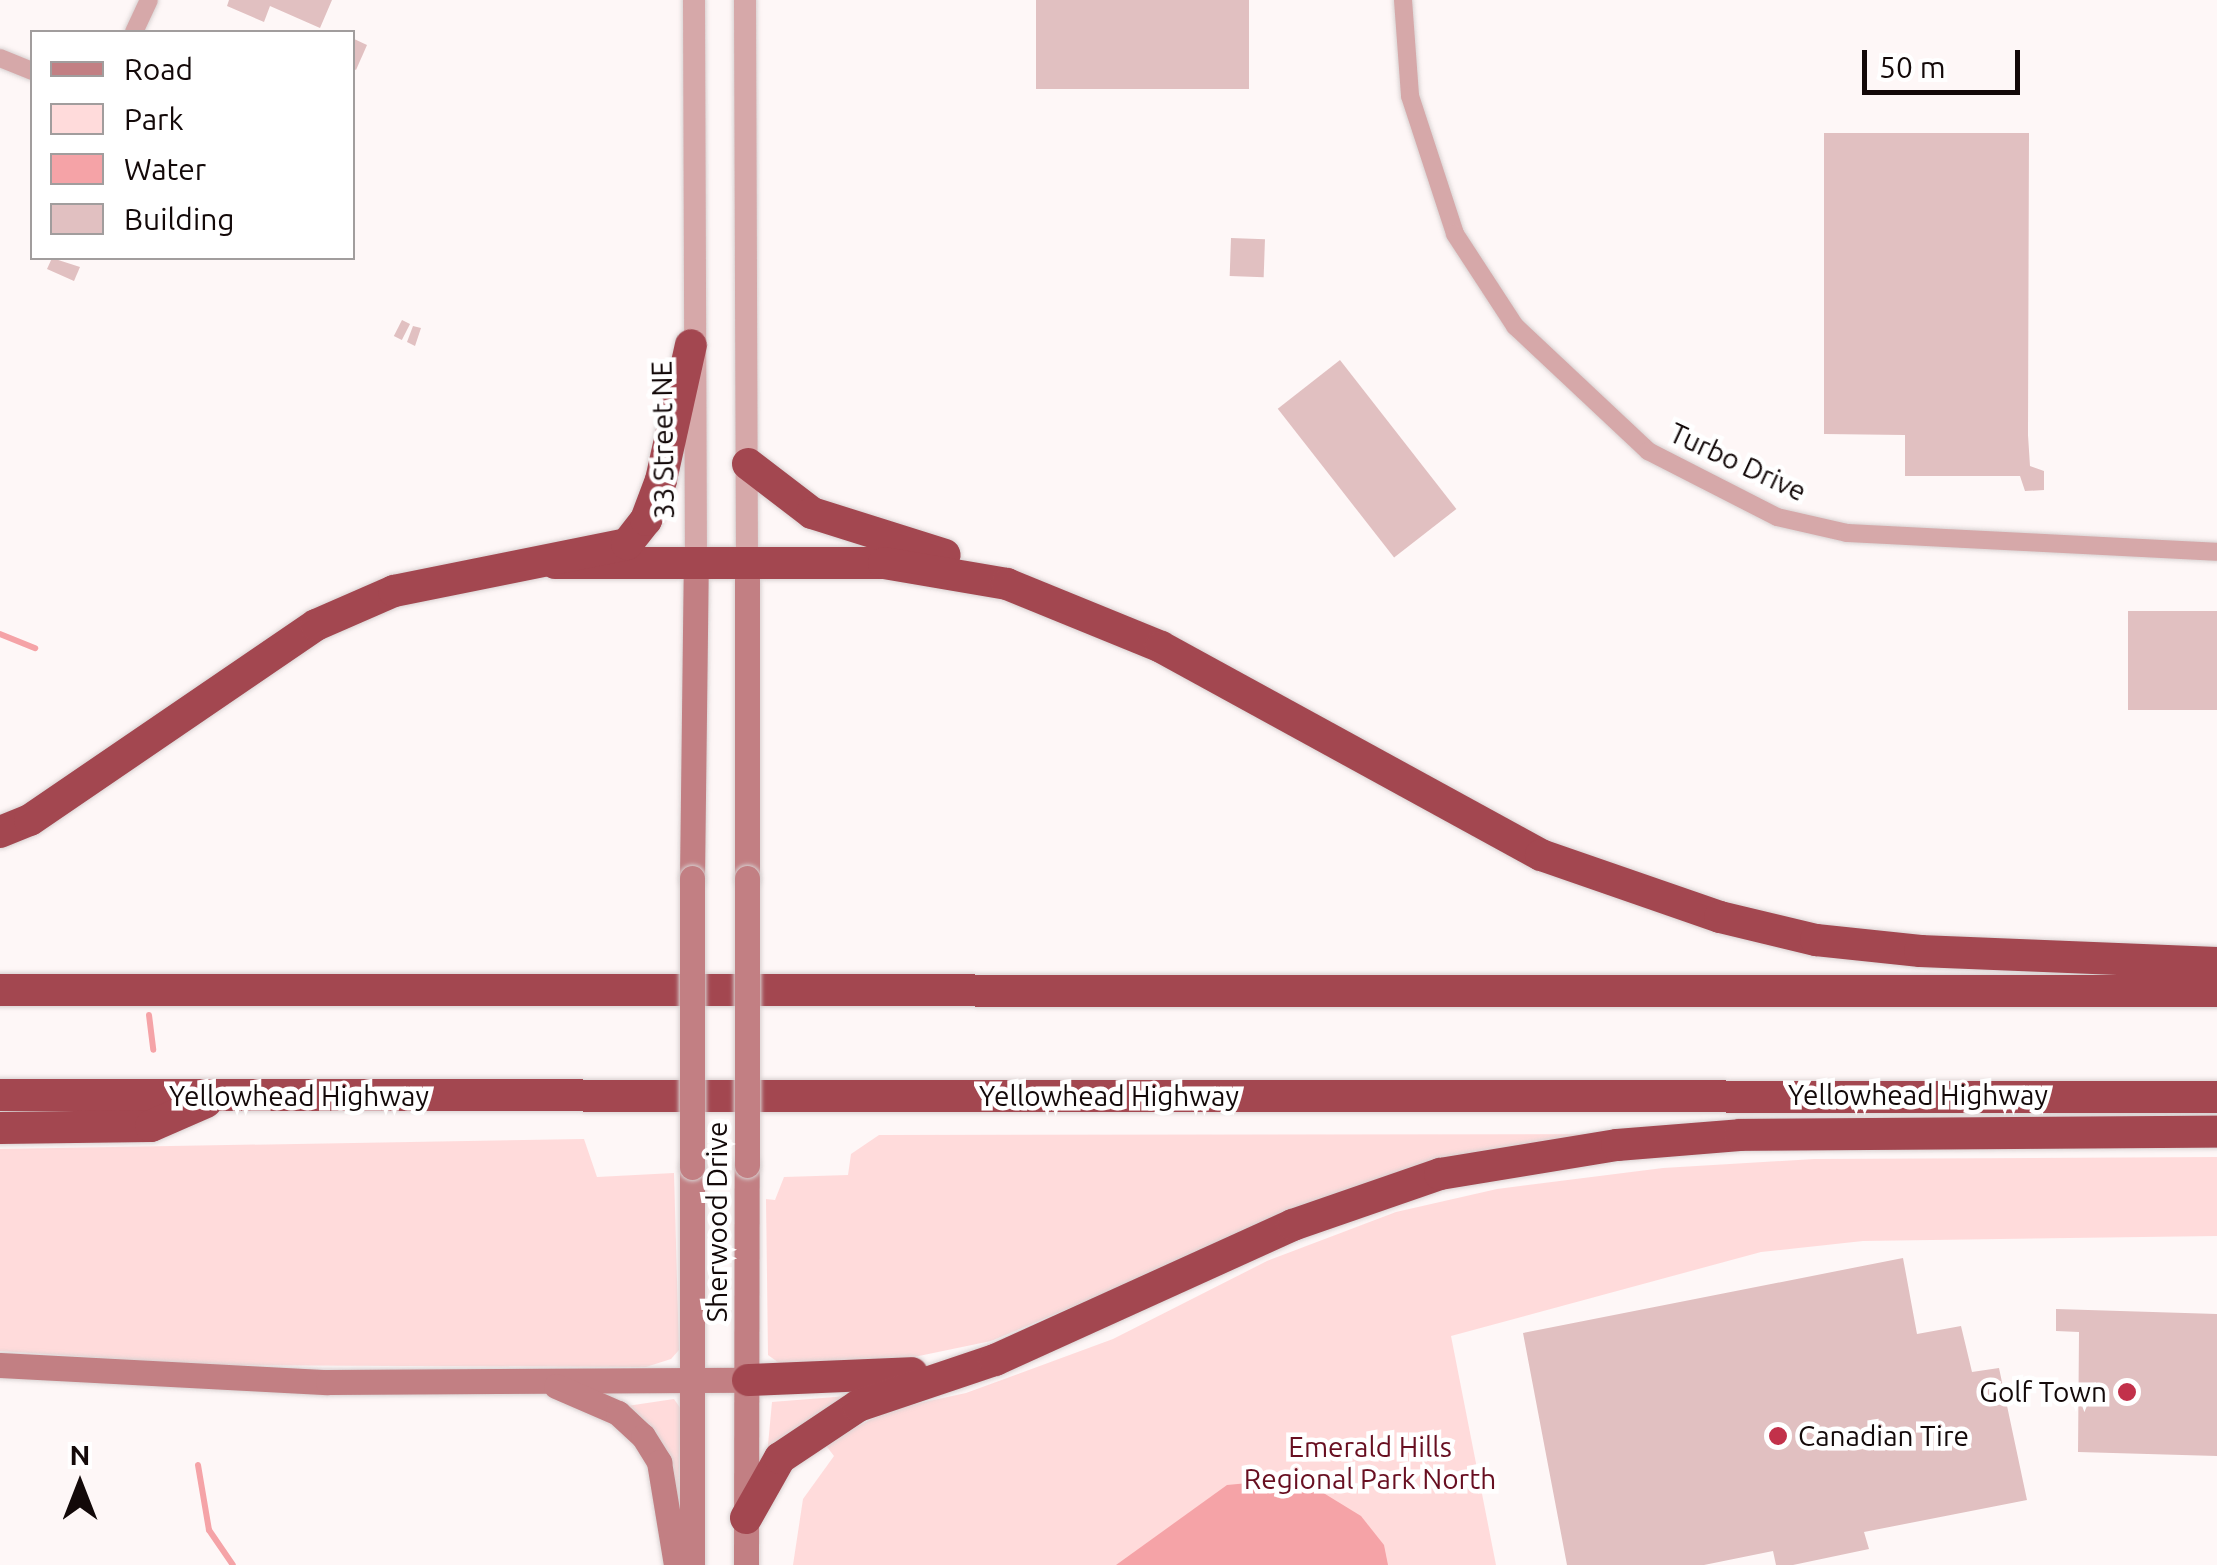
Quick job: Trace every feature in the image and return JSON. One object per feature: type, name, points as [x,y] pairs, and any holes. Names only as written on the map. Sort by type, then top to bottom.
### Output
[{"type":"highway","points":[[0,832],[30,820],[316,625],[394,592],[555,563],[627,544],[646,520],[672,440],[691,345]]},
{"type":"highway","points":[[748,464],[812,513],[981,566],[1007,584]]},
{"type":"highway","points":[[555,563],[884,563],[1007,584],[1162,647],[1541,855],[1720,916],[1816,940],[1920,950],[2217,963]]},
{"type":"highway","points":[[0,990],[2217,990]]},
{"type":"highway","name":"Yellowhead Highway","points":[[0,1095],[2217,1097]]},
{"type":"highway","points":[[0,1128],[151,1126],[220,1096]]},
{"type":"highway","points":[[746,1518],[780,1458],[858,1406],[995,1360],[1294,1225],[1440,1174],[1617,1145],[1740,1135],[2217,1132]]},
{"type":"highway","points":[[748,1380],[880,1378],[995,1360]]},
{"type":"main road","name":"33 Street NE","points":[[692,878],[696,560]]},
{"type":"main road","name":"Sherwood Drive","points":[[746,1565],[747,560]]},
{"type":"main road","name":"Sherwood Drive","points":[[692,878],[692,1565]]},
{"type":"main road","points":[[0,1365],[156,1377],[546,1382],[748,1380]]},
{"type":"main road","points":[[546,1382],[618,1413],[643,1436],[658,1462],[676,1565]]},
{"type":"street","points":[[135,30],[149,0]]},
{"type":"street","name":"33 Street NE","points":[[694,0],[691,345],[696,560]]},
{"type":"street","points":[[745,0],[747,560]]},
{"type":"street","name":"Turbo Drive","points":[[1403,0],[1410,96],[1455,234],[1515,326],[1648,451],[1777,516],[1847,534],[2217,552]]},
{"type":"street","points":[[0,58],[30,70]]},
{"type":"green space","points":[[1662,1134],[1592,1142],[1217,1246],[991,1341],[861,1368],[779,1363],[768,1355],[766,1199],[775,1200],[784,1177],[848,1175],[851,1154],[879,1135]]},
{"type":"green space","points":[[584,1139],[597,1177],[674,1173],[679,1350],[671,1359],[646,1367],[210,1365],[0,1351],[0,1149]]},
{"type":"green space","name":"Emerald Hills Regional Park North","points":[[2217,1157],[2217,1236],[1863,1241],[1761,1252],[1451,1336],[1496,1565],[793,1565],[803,1499],[834,1456],[824,1443],[892,1409],[966,1393],[1113,1339],[1267,1261],[1396,1212],[1497,1189],[1663,1168],[1814,1159]]},
{"type":"green space","points":[[860,1395],[770,1449],[772,1402]]},
{"type":"green space","points":[[674,1399],[681,1409],[678,1500],[627,1406]]},
{"type":"water","points":[[1299,1478],[1361,1516],[1384,1545],[1388,1565],[1116,1565],[1227,1485]]},
{"type":"building","points":[[229,0],[332,0],[320,28],[270,6],[264,22],[227,6]]},
{"type":"building","points":[[1036,0],[1249,0],[1249,89],[1036,89]]},
{"type":"building","points":[[355,39],[367,45],[355,70]]},
{"type":"building","points":[[1824,133],[2029,133],[2028,435],[2030,466],[2044,471],[2044,490],[2025,491],[2020,476],[1905,476],[1905,435],[1824,434]]},
{"type":"building","points":[[1231,238],[1265,239],[1264,277],[1230,276]]},
{"type":"building","points":[[51,260],[80,267],[74,281],[47,269]]},
{"type":"building","points":[[402,320],[410,324],[402,340],[394,336]]},
{"type":"building","points":[[413,326],[421,328],[415,346],[407,342]]},
{"type":"building","points":[[1340,360],[1456,509],[1394,558],[1278,409]]},
{"type":"building","points":[[2128,611],[2217,611],[2217,710],[2128,710]]},
{"type":"building","name":"Canadian Tire","points":[[1903,1258],[1917,1334],[1961,1326],[1972,1372],[1999,1368],[2027,1500],[1864,1532],[1869,1549],[1793,1565],[1776,1565],[1773,1551],[1704,1565],[1567,1565],[1523,1333]]},
{"type":"building","name":"Golf Town","points":[[2056,1309],[2217,1314],[2217,1456],[2078,1452],[2079,1332],[2056,1331]]},
{"type":"waterway","points":[[0,634],[35,648]]},
{"type":"waterway","points":[[149,1015],[153,1050]]},
{"type":"waterway","points":[[198,1465],[209,1530],[233,1565]]},
{"type":"place","name":"Golf Town","points":[[2127,1392]]},
{"type":"place","name":"Canadian Tire","points":[[1778,1436]]}]
